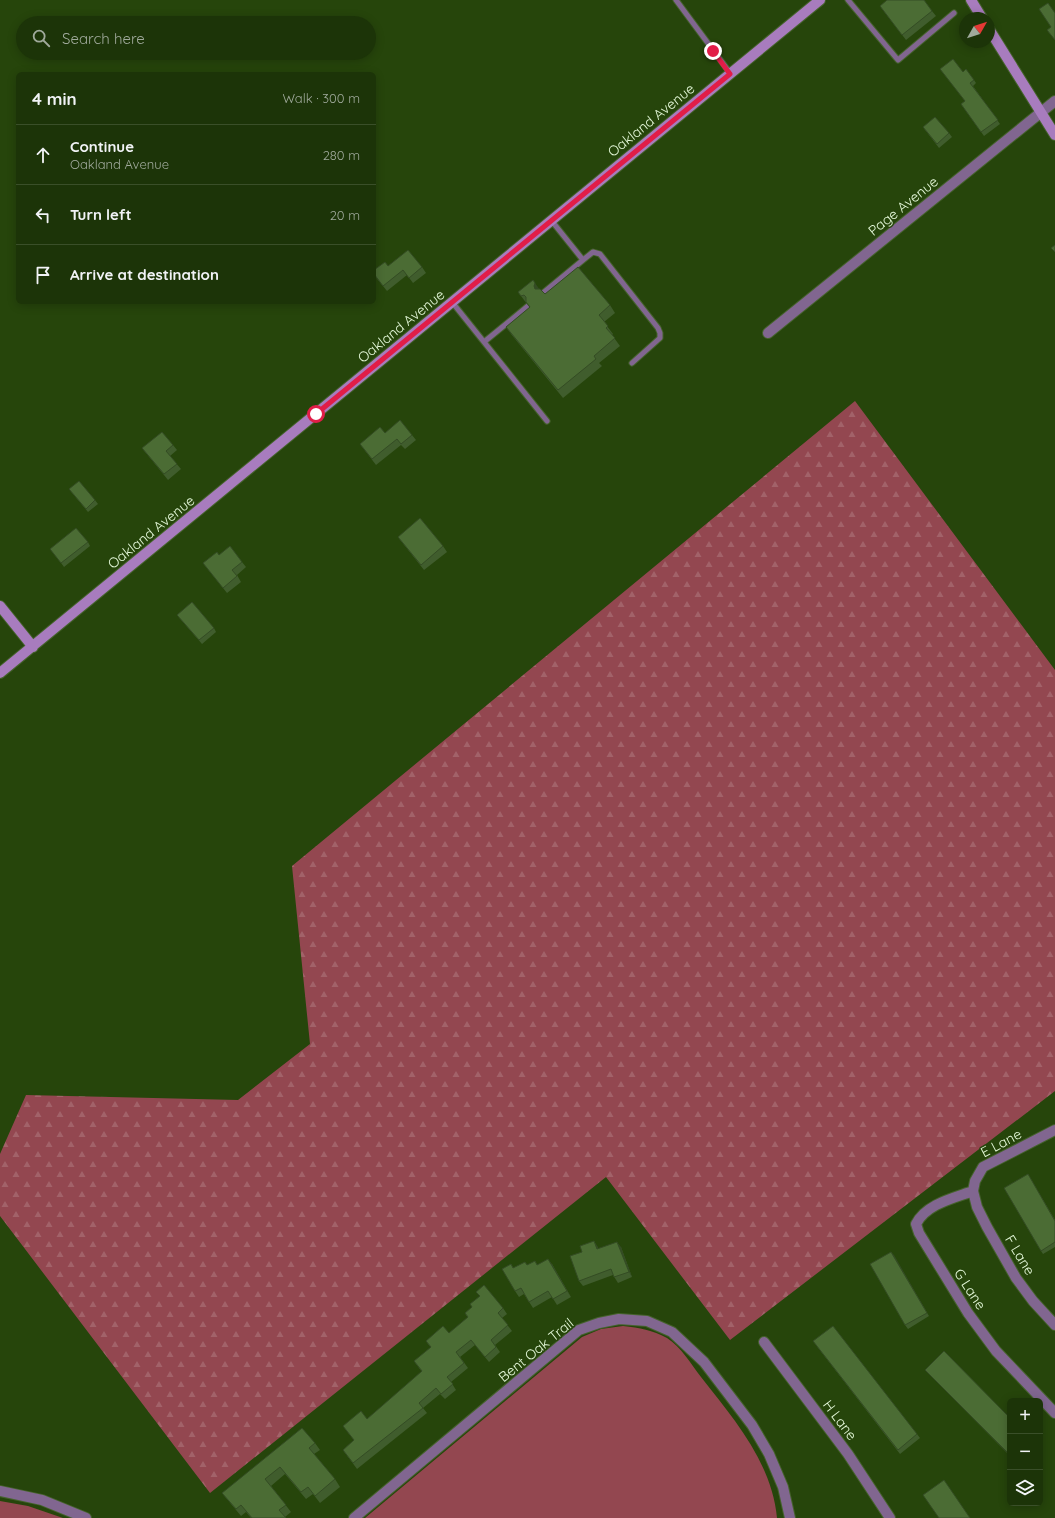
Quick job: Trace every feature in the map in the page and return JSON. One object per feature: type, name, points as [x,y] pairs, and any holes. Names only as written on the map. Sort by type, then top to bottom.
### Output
[{"type":"street","name":"Oakland Avenue","points":[[0,673],[820,0]]},
{"type":"street","points":[[971,0],[978,12]]},
{"type":"street","points":[[995,39],[1055,135]]},
{"type":"street","name":"Page Avenue","points":[[768,333],[1055,100]]},
{"type":"street","points":[[0,606],[33,647]]},
{"type":"street","name":"E Lane","points":[[973,1191],[975,1181],[983,1167],[1055,1130]]},
{"type":"street","name":"F Lane","points":[[973,1191],[977,1207],[987,1228],[1016,1278],[1033,1301],[1055,1325]]},
{"type":"street","name":"G Lane","points":[[973,1191],[950,1198],[920,1216],[916,1224],[919,1233],[968,1313],[996,1351],[1055,1413]]},
{"type":"street","name":"Bent Oak Trail","points":[[354,1518],[579,1330],[599,1323],[619,1319],[647,1321],[672,1332],[704,1362],[752,1425],[769,1454],[783,1487],[790,1518]]},
{"type":"street","name":"H Lane","points":[[764,1342],[848,1454],[890,1518]]},
{"type":"street","points":[[0,1492],[42,1500],[86,1518]]},
{"type":"lane","points":[[676,0],[730,74]]},
{"type":"lane","points":[[848,0],[898,60],[954,13]]},
{"type":"lane","points":[[551,220],[582,260]]},
{"type":"lane","points":[[543,293],[593,252],[600,254],[658,328],[660,333],[660,338],[632,363]]},
{"type":"lane","points":[[452,302],[547,421]]},
{"type":"lane","points":[[484,342],[528,306]]},
{"type":"green space","points":[[855,401],[1055,670],[1055,1091],[730,1340],[606,1177],[210,1493],[0,1216],[0,1154],[26,1095],[238,1100],[310,1044],[292,866]]},
{"type":"green space","points":[[623,1326],[646,1330],[662,1335],[677,1346],[686,1356],[750,1443],[768,1479],[774,1498],[777,1518],[365,1518],[582,1337],[601,1329]]},
{"type":"green space","points":[[0,1501],[28,1506],[63,1518],[0,1518]]},
{"type":"building","points":[[887,0],[924,0],[932,11],[902,35],[880,6]]},
{"type":"building","points":[[1048,3],[1055,13],[1055,40],[1047,30],[1051,27],[1039,9]]},
{"type":"building","points":[[953,59],[963,72],[966,69],[974,80],[970,83],[998,120],[981,132],[961,104],[965,101],[940,69]]},
{"type":"building","points":[[935,117],[949,133],[937,144],[923,127]]},
{"type":"building","points":[[1055,245],[1055,252],[1051,248]]},
{"type":"building","points":[[408,250],[422,267],[409,278],[403,270],[383,286],[376,277],[376,269],[385,262],[388,266]]},
{"type":"building","points":[[578,267],[610,305],[599,315],[608,326],[606,328],[615,338],[594,356],[596,359],[558,390],[506,327],[530,307],[526,302],[526,297],[524,295],[521,296],[518,292],[533,280],[535,283],[535,289],[540,289],[545,294]]},
{"type":"building","points":[[400,420],[412,435],[401,444],[397,439],[372,459],[360,444],[380,427],[385,433]]},
{"type":"building","points":[[162,432],[173,445],[166,451],[177,464],[164,474],[142,448]]},
{"type":"building","points":[[79,481],[95,500],[86,509],[69,489]]},
{"type":"building","points":[[420,518],[443,546],[421,565],[398,537]]},
{"type":"building","points":[[76,528],[88,542],[61,563],[50,549]]},
{"type":"building","points":[[230,546],[242,562],[232,570],[237,576],[223,588],[203,563],[217,552],[219,555]]},
{"type":"building","points":[[192,602],[214,628],[199,640],[177,615]]},
{"type":"building","points":[[1028,1174],[1055,1221],[1055,1242],[1041,1251],[1004,1188]]},
{"type":"building","points":[[594,1241],[597,1249],[617,1242],[629,1272],[614,1277],[611,1269],[579,1281],[570,1256],[582,1252],[580,1246]]},
{"type":"building","points":[[891,1252],[927,1313],[905,1325],[870,1264]]},
{"type":"building","points":[[548,1259],[567,1291],[553,1299],[548,1291],[529,1302],[521,1288],[515,1291],[502,1269],[511,1264],[513,1268],[525,1262],[527,1265],[535,1261],[537,1265]]},
{"type":"building","points":[[484,1285],[503,1308],[498,1313],[508,1325],[491,1340],[496,1347],[485,1357],[471,1340],[456,1352],[464,1363],[447,1377],[453,1384],[441,1394],[436,1388],[419,1403],[423,1408],[353,1463],[343,1450],[354,1440],[343,1426],[361,1411],[367,1419],[422,1371],[414,1361],[431,1347],[426,1341],[443,1326],[449,1333],[468,1317],[465,1313],[472,1307],[470,1304],[480,1296],[476,1292]]},
{"type":"building","points":[[833,1326],[917,1434],[898,1450],[813,1341]]},
{"type":"building","points":[[944,1351],[1007,1415],[1007,1452],[925,1370]]},
{"type":"building","points":[[302,1428],[315,1443],[309,1448],[335,1479],[315,1496],[308,1487],[301,1492],[280,1467],[265,1479],[286,1505],[279,1510],[286,1518],[252,1518],[241,1505],[236,1509],[222,1493]]},
{"type":"building","points":[[944,1480],[970,1518],[939,1518],[923,1495]]},
{"type":"route","points":[[316,414],[730,74],[713,51]]}]
